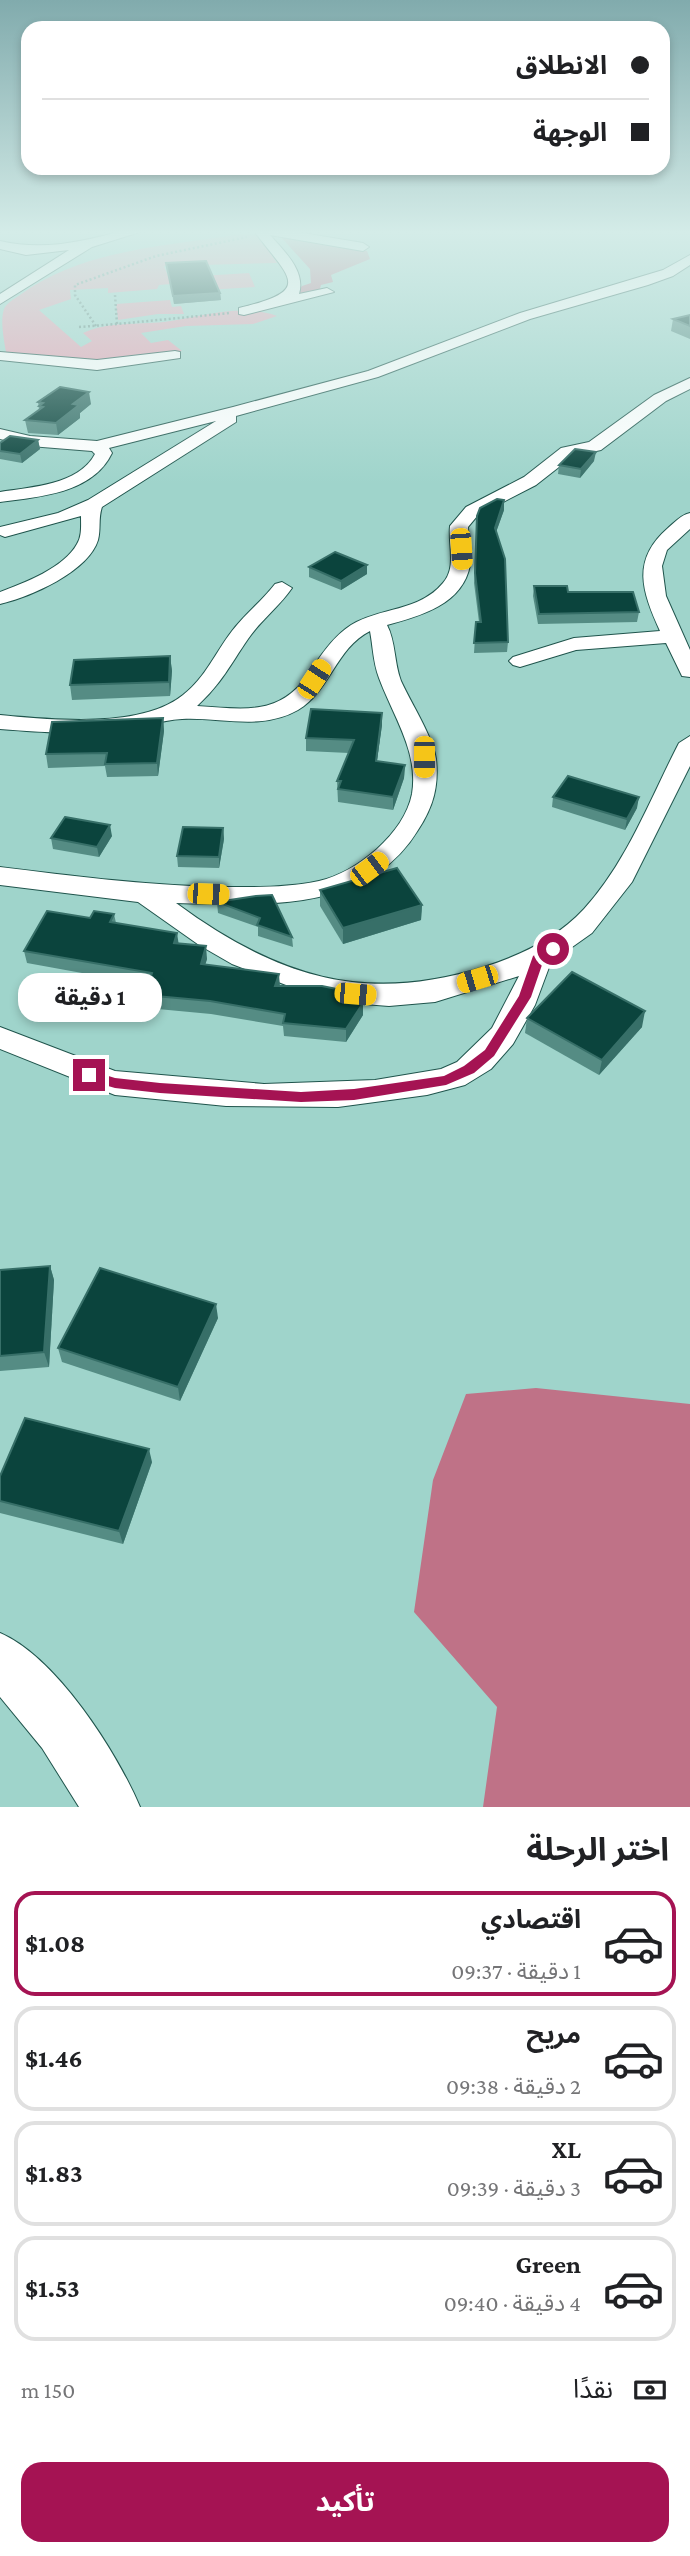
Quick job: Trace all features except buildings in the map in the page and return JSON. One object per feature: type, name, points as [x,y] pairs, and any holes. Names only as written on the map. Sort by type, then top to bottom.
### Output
[{"type":"main road","points":[[0,1660],[35,1692],[83,1759],[111,1807]]},
{"type":"street","points":[[0,434],[30,441],[96,446],[373,374],[527,315]]},
{"type":"street","points":[[0,356],[97,365],[175,355]]},
{"type":"street","points":[[170,712],[223,717],[256,715],[289,707],[304,696],[332,651],[358,628],[416,611],[449,589],[462,564],[459,526],[472,511],[530,481],[567,452],[595,446],[660,398],[690,383]]},
{"type":"street","points":[[5,531],[64,517],[94,504],[224,425],[239,410]]},
{"type":"street","points":[[0,497],[40,491],[85,475],[103,458],[104,453],[96,446]]},
{"type":"street","points":[[0,598],[36,583],[81,554],[88,542],[88,521],[94,504]]},
{"type":"street","points":[[690,518],[668,537],[653,561],[655,595],[690,671]]},
{"type":"street","points":[[0,722],[118,724],[170,712],[191,700],[219,671],[240,634],[267,608],[282,588]]},
{"type":"street","points":[[0,876],[145,894],[250,896],[324,889],[369,869],[400,840],[421,808],[424,757],[390,680],[383,660],[381,633],[375,621]]},
{"type":"street","points":[[520,661],[574,644],[673,636]]},
{"type":"street","points":[[145,894],[200,935],[240,957],[321,988],[384,996],[430,993],[538,959],[569,940],[594,915],[627,868],[687,755]]},
{"type":"street","points":[[0,1038],[31,1047],[89,1075],[123,1084],[301,1097],[402,1088],[446,1080],[469,1070],[490,1053],[525,997],[538,959]]},
{"type":"path","points":[[89,315],[96,326]]},
{"type":"path","points":[[116,315],[117,324]]},
{"type":"path","points":[[79,327],[200,315]]},
{"type":"shaded area","points":[[3,315],[45,315],[81,347],[92,341],[83,333],[113,325],[164,322],[200,315],[277,316],[253,324],[186,326],[141,333],[151,343],[168,340],[182,351],[115,361],[73,361],[6,352]]},
{"type":"shaded area","points":[[117,315],[149,315],[118,320]]},
{"type":"shaded area","points":[[536,1388],[690,1404],[690,1807],[483,1807],[497,1707],[414,1612],[433,1480],[466,1394]]},
{"type":"route","points":[[89,1075],[115,1083],[160,1088],[301,1097],[354,1094],[446,1080],[469,1070],[490,1053],[525,997],[538,959],[553,949]]}]
